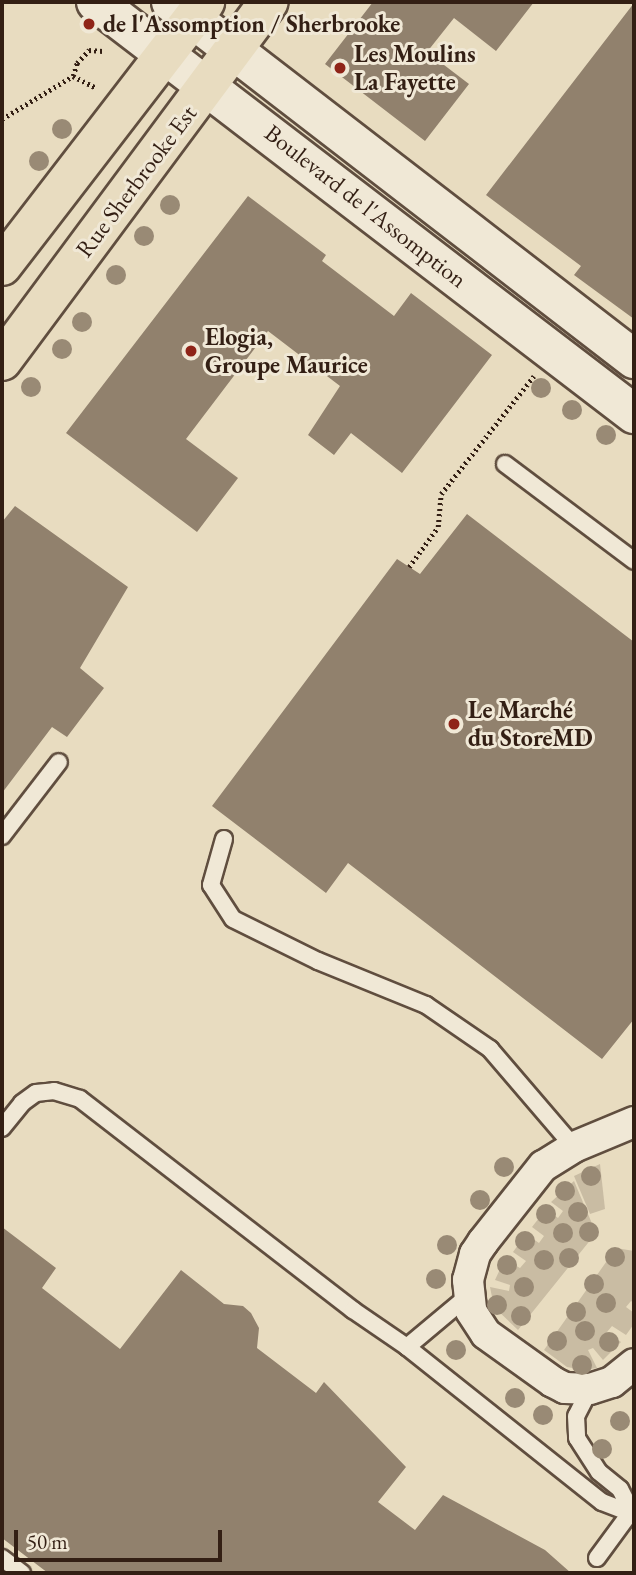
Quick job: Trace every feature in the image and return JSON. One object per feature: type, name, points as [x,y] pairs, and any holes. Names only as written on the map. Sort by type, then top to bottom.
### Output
[{"type":"main road","name":"Rue Sherbrooke Est","points":[[2,361],[269,2]]},
{"type":"main road","points":[[2,266],[165,54],[190,7]]},
{"type":"street","name":"Boulevard de l'Assomption","points":[[96,2],[347,191],[634,414]]},
{"type":"street","name":"Boulevard de l'Assomption","points":[[190,7],[234,50],[634,359]]},
{"type":"street","points":[[347,191],[373,157]]},
{"type":"street","points":[[634,1122],[574,1146],[543,1166],[483,1242],[470,1268],[468,1296],[471,1311],[486,1334],[565,1388],[590,1389],[612,1382],[634,1364]]},
{"type":"lane","points":[[505,464],[634,561]]},
{"type":"lane","points":[[2,836],[59,762]]},
{"type":"lane","points":[[223,839],[211,885],[233,919],[318,961],[426,1005],[489,1049],[574,1146]]},
{"type":"lane","points":[[2,1128],[22,1103],[36,1093],[54,1091],[80,1099],[353,1310],[407,1347],[602,1502],[632,1514]]},
{"type":"lane","points":[[407,1347],[468,1296]]},
{"type":"lane","points":[[590,1389],[576,1416],[577,1438],[583,1453],[599,1472],[620,1489],[632,1514]]},
{"type":"lane","points":[[597,1558],[632,1514]]},
{"type":"lane","points":[[2,1558],[22,1573]]},
{"type":"path","points":[[2,119],[73,76],[77,63],[89,50],[109,53]]},
{"type":"path","points":[[73,76],[103,92]]},
{"type":"path","points":[[409,567],[438,527],[441,494],[536,372]]},
{"type":"shaded area","points":[[600,1164],[605,1209],[590,1214],[574,1176]]},
{"type":"shaded area","points":[[574,1181],[596,1233],[518,1330],[494,1307],[490,1287],[509,1291],[510,1285],[495,1280],[502,1265],[506,1260],[520,1268],[526,1261],[513,1252],[526,1234],[539,1243],[544,1236],[532,1227],[546,1209],[558,1218],[563,1211],[551,1202]]},
{"type":"shaded area","points":[[616,1248],[634,1251],[634,1303],[631,1301],[626,1307],[634,1313],[634,1324],[626,1335],[612,1326],[607,1332],[621,1342],[603,1360],[593,1348],[588,1350],[597,1368],[583,1370],[567,1367],[544,1350]]},
{"type":"building","points":[[373,2],[534,2],[496,51],[454,18],[427,52],[469,84],[425,141],[325,64]]},
{"type":"building","points":[[634,3],[634,319],[574,275],[581,266],[486,195]]},
{"type":"building","name":"Elogia, Groupe Maurice","points":[[248,196],[326,255],[322,261],[394,316],[411,293],[492,355],[402,473],[351,433],[334,455],[308,435],[340,386],[268,331],[186,439],[238,478],[197,532],[66,433]]},
{"type":"building","points":[[15,506],[128,587],[80,668],[104,688],[67,737],[52,727],[2,793],[2,522]]},
{"type":"building","name":"Le Marché du StoreMD","points":[[467,514],[634,642],[634,1019],[602,1059],[348,863],[326,893],[212,806],[397,559],[420,574]]},
{"type":"building","points":[[2,1227],[56,1268],[42,1288],[120,1349],[181,1270],[224,1304],[243,1306],[251,1313],[259,1328],[257,1348],[316,1393],[324,1382],[406,1467],[378,1502],[415,1530],[443,1495],[545,1550],[571,1573],[48,1573],[2,1538]]},
{"type":"place","name":"de l'Assomption / Sherbrooke","points":[[89,24]]},
{"type":"place","name":"Les Moulins La Fayette","points":[[340,68]]},
{"type":"place","name":"Elogia, Groupe Maurice","points":[[191,351]]},
{"type":"place","name":"Le Marché du StoreMD","points":[[454,724]]}]
